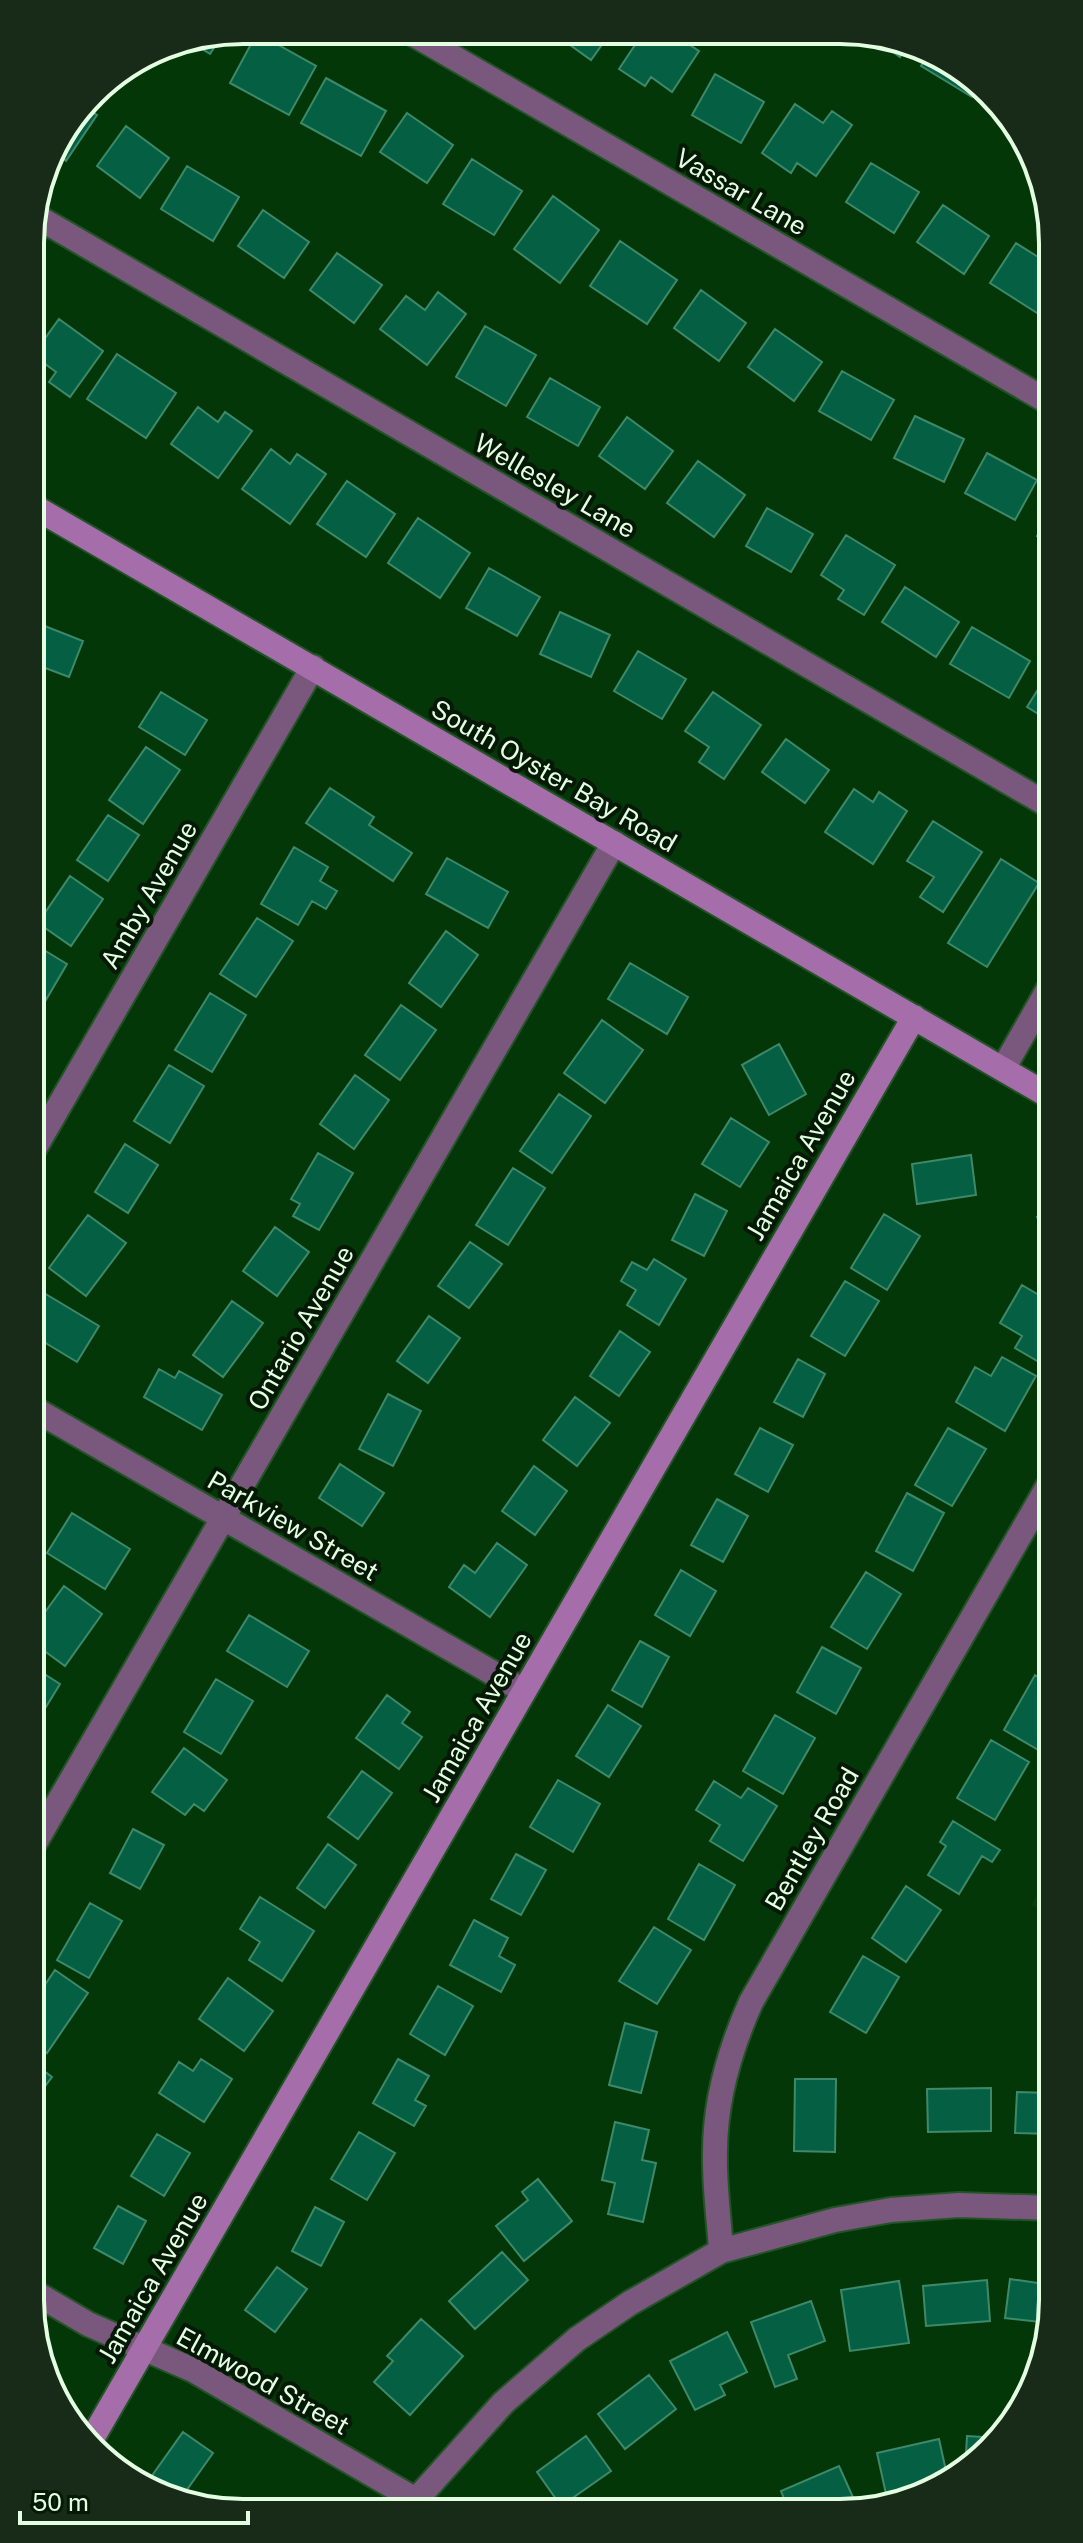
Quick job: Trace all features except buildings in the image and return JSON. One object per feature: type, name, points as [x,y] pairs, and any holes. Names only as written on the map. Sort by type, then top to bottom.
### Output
[{"type":"street","name":"Vassar Lane","points":[[430,44],[1039,396]]},
{"type":"street","name":"Wellesley Lane","points":[[45,222],[1039,800]]},
{"type":"street","name":"South Oyster Bay Road","points":[[44,512],[1039,1090]]},
{"type":"street","name":"Amby Avenue","points":[[44,1132],[313,667]]},
{"type":"street","name":"Ontario Avenue","points":[[44,1827],[614,843]]},
{"type":"street","points":[[1003,1069],[1039,1006]]},
{"type":"street","name":"Jamaica Avenue","points":[[95,2433],[914,1017]]},
{"type":"street","name":"Parkview Street","points":[[44,1415],[524,1691]]},
{"type":"street","name":"Bentley Road","points":[[721,2251],[715,2151],[718,2102],[732,2043],[751,2002],[1039,1502]]},
{"type":"street","points":[[418,2499],[503,2403],[577,2339],[630,2303],[721,2251],[835,2220],[891,2210],[959,2205],[1039,2208]]},
{"type":"street","name":"Elmwood Street","points":[[44,2298],[88,2324],[193,2370],[406,2499]]},
{"type":"shaded area","points":[[1039,1891],[1039,1909],[1031,1905]]}]
